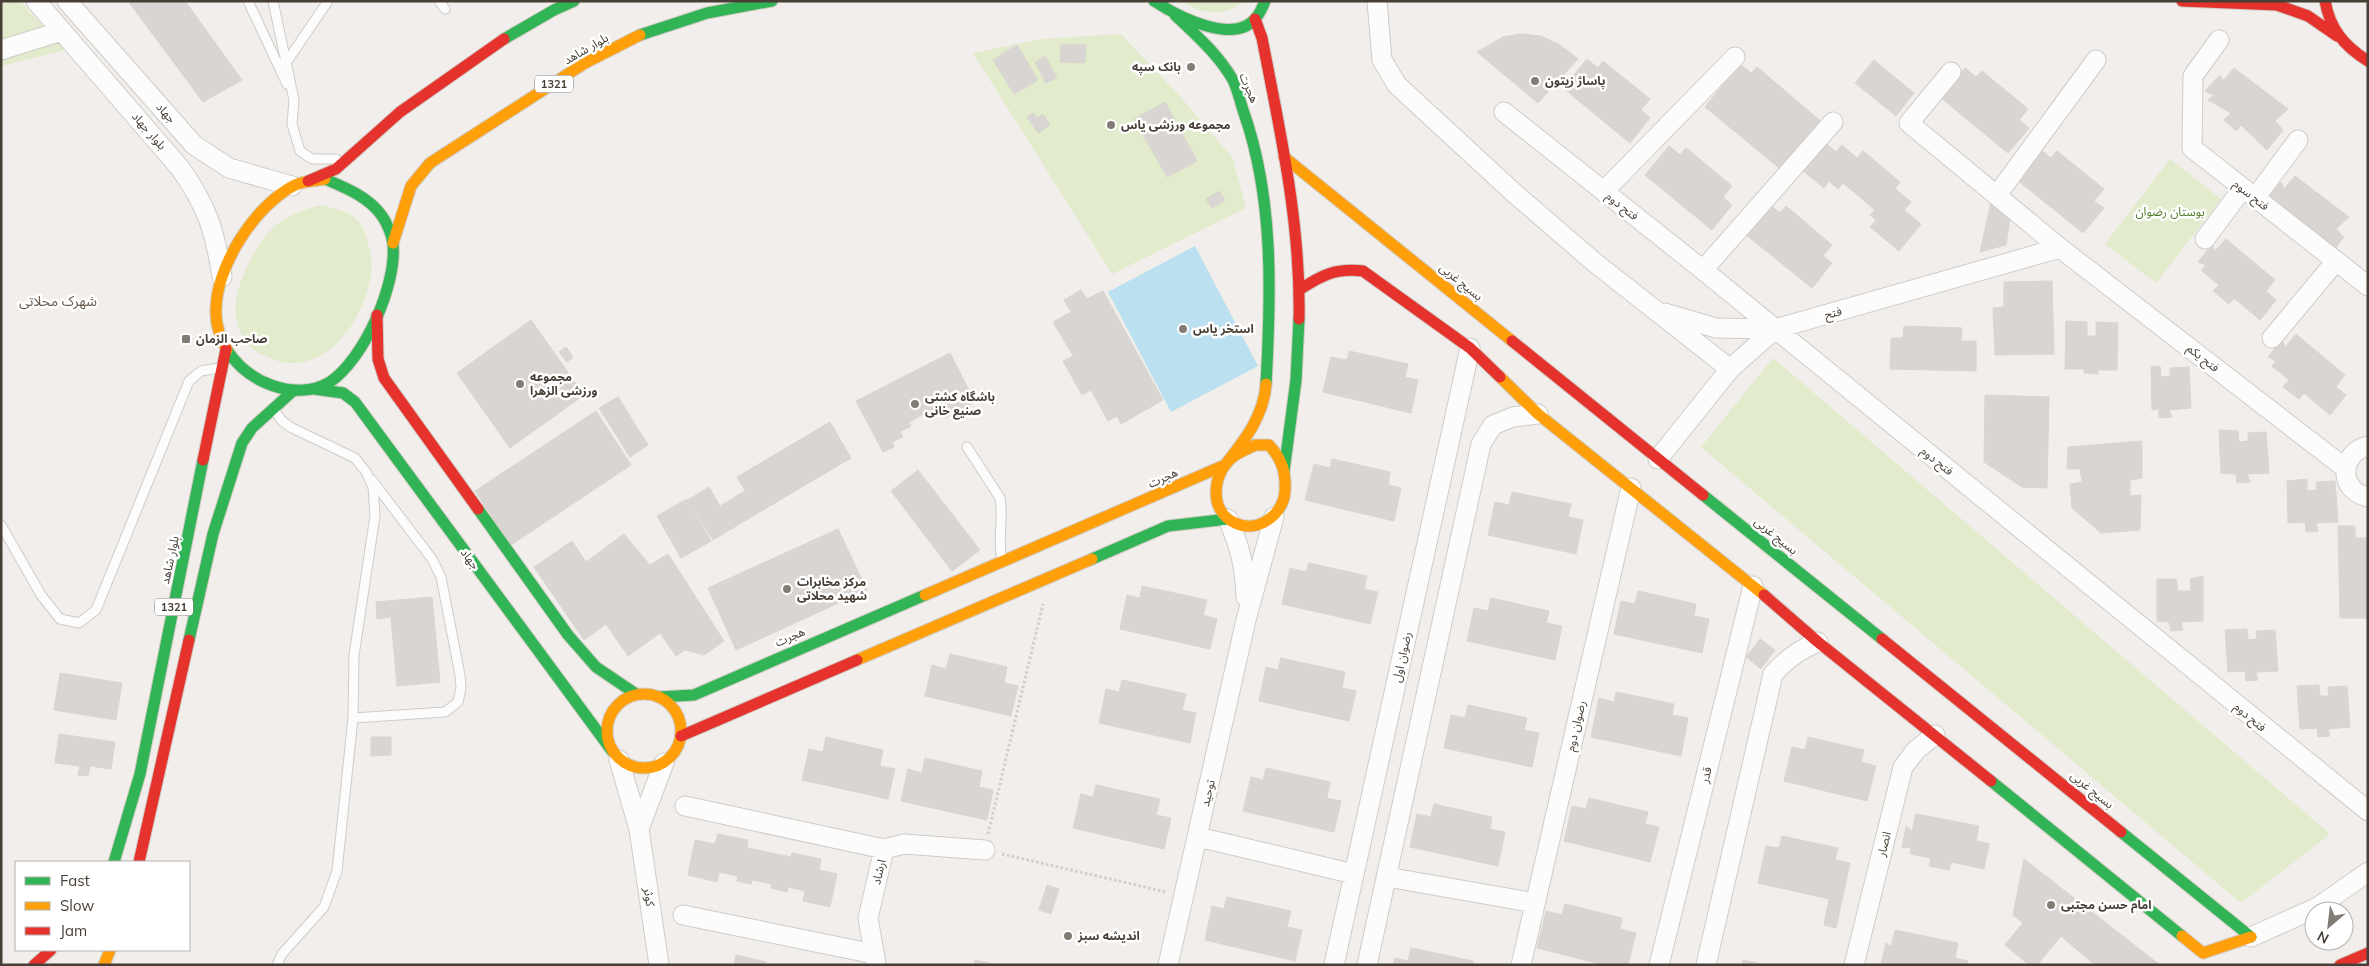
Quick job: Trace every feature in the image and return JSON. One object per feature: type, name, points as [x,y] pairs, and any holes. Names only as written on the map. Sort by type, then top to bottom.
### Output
[{"type":"main road","points":[[226,349],[216,321],[216,302],[241,237],[254,218],[300,184],[336,168],[400,112],[501,41],[554,10],[574,1]]},
{"type":"main road","name":"بلوار شاهد","points":[[393,243],[416,178],[439,156],[465,139],[591,60],[643,34],[691,17],[772,1]]},
{"type":"main road","points":[[1153,1],[1175,15],[1201,26],[1220,29],[1235,28],[1248,24],[1255,19],[1266,4]]},
{"type":"main road","points":[[2182,1],[2277,5],[2308,16],[2337,36],[2352,52],[2368,61]]},
{"type":"main road","points":[[2325,1],[2327,16],[2337,36]]},
{"type":"main road","name":"هجرت","points":[[659,697],[694,695],[1225,465],[1253,428],[1259,415],[1266,388],[1270,315],[1262,178],[1253,138],[1233,82],[1211,49],[1175,15]]},
{"type":"main road","name":"هجرت","points":[[1255,19],[1262,38],[1284,157],[1293,217],[1299,290],[1297,375],[1284,471]]},
{"type":"main road","name":"بسیج غربی","points":[[1284,157],[1655,462],[2251,936]]},
{"type":"main road","points":[[300,184],[324,179],[347,188],[370,202],[381,213],[393,243],[392,260],[377,315],[353,359],[342,371],[314,389]]},
{"type":"main road","points":[[1299,290],[1320,276],[1344,269],[1363,271],[1470,348],[1538,414],[1635,484],[1818,642],[2204,953],[2251,936]]},
{"type":"main road","points":[[377,315],[378,358],[384,378],[568,635],[596,668],[636,694]]},
{"type":"main road","name":"بلوار شاهد","points":[[114,861],[140,774],[224,367],[226,349]]},
{"type":"main road","name":"جهاد","points":[[226,349],[252,378],[273,386],[294,390],[314,389],[343,393],[355,402],[615,755]]},
{"type":"main road","name":"1321","points":[[139,861],[214,534],[242,443],[252,428],[294,390]]},
{"type":"main road","points":[[1255,445],[1269,445],[1280,456],[1284,471],[1285,497],[1282,508],[1274,518],[1263,524],[1239,525],[1228,519],[1220,510],[1215,492],[1218,474],[1243,449],[1255,445]]},
{"type":"main road","points":[[681,736],[1168,526],[1228,519]]},
{"type":"main road","points":[[636,694],[648,694],[659,697],[677,713],[681,724],[681,736],[678,746],[664,763],[653,768],[641,769],[630,766],[615,755],[607,740],[606,728],[610,716],[616,706],[636,694]]},
{"type":"main road","points":[[34,965],[50,951]]},
{"type":"main road","points":[[104,965],[110,951]]},
{"type":"main road","points":[[2340,965],[2368,953]]},
{"type":"street","name":"بلوار جهاد","points":[[36,1],[180,168],[198,193],[216,241],[223,281]]},
{"type":"street","name":"جهاد","points":[[67,1],[194,145],[230,168],[300,184]]},
{"type":"street","points":[[1377,1],[1382,60],[1397,85],[1513,192],[1594,262],[1730,369]]},
{"type":"street","points":[[1,50],[62,31]]},
{"type":"street","name":"فتح سوم","points":[[2219,40],[2193,76],[2192,148],[2368,286]]},
{"type":"street","points":[[1604,191],[1735,57]]},
{"type":"street","points":[[1997,195],[2096,60]]},
{"type":"street","name":"فتح یکم","points":[[1951,72],[1909,123],[2060,248],[2345,468]]},
{"type":"street","name":"فتح دوم","points":[[1504,112],[1703,270],[2368,811]]},
{"type":"street","points":[[1703,270],[1833,122]]},
{"type":"street","points":[[2205,239],[2298,140]]},
{"type":"street","name":"فتح","points":[[1655,462],[1730,369],[1775,329],[2060,248]]},
{"type":"street","points":[[2272,338],[2336,261]]},
{"type":"street","points":[[1654,310],[1716,328],[1775,329]]},
{"type":"street","name":"رضوان اول","points":[[1334,965],[1470,348]]},
{"type":"street","points":[[1368,965],[1481,444],[1493,425],[1513,417],[1538,414]]},
{"type":"street","points":[[2368,446],[2352,453],[2345,468],[2348,484],[2354,491],[2368,497]]},
{"type":"street","name":"رضوان دوم","points":[[1521,965],[1635,484]]},
{"type":"street","points":[[1246,620],[1274,518]]},
{"type":"street","points":[[1228,519],[1241,550],[1245,571],[1246,620]]},
{"type":"street","name":"قدر","points":[[1659,965],[1753,586]]},
{"type":"street","name":"توحید","points":[[1168,965],[1246,620]]},
{"type":"street","points":[[1706,965],[1773,674],[1785,660],[1800,650],[1818,642]]},
{"type":"street","name":"انصار","points":[[1854,965],[1903,767],[1916,750],[1935,735]]},
{"type":"street","name":"کوثر","points":[[615,755],[640,829],[659,965]]},
{"type":"street","name":"کوثر","points":[[640,829],[664,763]]},
{"type":"street","points":[[685,806],[884,848]]},
{"type":"street","points":[[1198,837],[1354,874]]},
{"type":"street","name":"ارشاد","points":[[875,959],[868,918],[884,848],[904,844],[985,850]]},
{"type":"street","points":[[2251,936],[2318,907],[2368,872]]},
{"type":"street","points":[[1386,877],[1535,903]]},
{"type":"street","points":[[683,915],[875,959]]},
{"type":"lane","points":[[248,1],[294,100]]},
{"type":"lane","points":[[273,1],[294,100],[292,124],[300,151],[312,159],[349,158]]},
{"type":"lane","points":[[286,63],[328,1]]},
{"type":"lane","points":[[439,1],[445,9]]},
{"type":"lane","points":[[1,525],[41,595],[60,619],[79,623],[96,610],[190,380],[201,371],[224,367]]},
{"type":"lane","points":[[273,409],[282,421],[292,428],[355,458],[432,559],[441,578],[460,674],[461,688],[458,702],[444,712],[353,718]]},
{"type":"lane","points":[[967,447],[1000,498],[1002,508],[1000,549],[1002,562]]},
{"type":"lane","points":[[277,965],[282,954],[324,907],[337,871],[353,718],[354,655],[375,516],[373,487],[366,472]]},
{"type":"path","points":[[1049,578],[985,850],[1184,897]]},
{"type":"green space","points":[[1,1],[20,1],[65,50],[1,66]]},
{"type":"green space","points":[[1181,1],[1243,1],[1228,10],[1212,12],[1196,9]]},
{"type":"green space","name":"مجموعه ورزشی یاس","points":[[1121,34],[1177,93],[1232,157],[1246,208],[1112,274],[973,53],[1042,39]]},
{"type":"green space","name":"بوستان رضوان","points":[[2170,159],[2221,199],[2156,283],[2105,244]]},
{"type":"green space","points":[[321,205],[348,213],[362,227],[367,240],[372,269],[368,288],[363,304],[355,319],[334,346],[321,356],[306,362],[282,362],[256,351],[245,340],[236,317],[237,293],[248,265],[263,239],[273,227],[292,215]]},
{"type":"green space","points":[[1773,358],[2330,834],[2241,903],[1701,447]]},
{"type":"water","name":"استخر یاس","points":[[1195,246],[1258,366],[1171,412],[1108,292]]},
{"type":"building","points":[[128,1],[185,1],[242,80],[203,102]]},
{"type":"building","name":"پاساژ زیتون","points":[[1521,34],[1541,36],[1560,45],[1578,59],[1538,103],[1477,52],[1503,37]]},
{"type":"building","points":[[1061,44],[1086,45],[1085,63],[1060,62]]},
{"type":"building","points":[[1017,45],[1038,80],[1014,94],[993,60]]},
{"type":"building","points":[[1045,56],[1057,78],[1046,83],[1035,62]]},
{"type":"building","points":[[1587,59],[1598,68],[1603,61],[1650,99],[1641,110],[1650,118],[1630,143],[1563,88]]},
{"type":"building","points":[[1874,60],[1914,93],[1896,116],[1855,83]]},
{"type":"building","points":[[1740,64],[1751,73],[1757,67],[1824,124],[1784,172],[1705,107]]},
{"type":"building","points":[[1965,68],[1976,77],[1982,71],[2028,109],[2019,120],[2029,128],[2008,153],[1941,98]]},
{"type":"building","points":[[2234,68],[2288,109],[2275,121],[2283,130],[2267,150],[2241,125],[2236,131],[2224,120],[2231,113],[2208,100],[2214,95],[2205,91],[2220,75],[2223,81]]},
{"type":"building","points":[[1165,102],[1197,161],[1167,177],[1134,119]]},
{"type":"building","points":[[1033,113],[1037,118],[1043,114],[1050,125],[1038,133],[1027,117]]},
{"type":"building","points":[[1820,138],[1836,152],[1842,145],[1857,158],[1863,151],[1900,182],[1895,189],[1911,202],[1904,210],[1921,224],[1899,251],[1870,227],[1876,220],[1870,215],[1875,210],[1843,183],[1838,189],[1829,181],[1824,188],[1797,166]]},
{"type":"building","points":[[1669,146],[1680,155],[1686,148],[1732,186],[1723,197],[1732,205],[1712,230],[1645,175]]},
{"type":"building","points":[[2040,149],[2051,158],[2057,151],[2104,189],[2094,201],[2104,208],[2083,233],[2016,179]]},
{"type":"building","points":[[2295,176],[2349,217],[2336,229],[2344,237],[2328,258],[2266,199],[2281,182],[2284,189]]},
{"type":"building","points":[[1219,191],[1225,200],[1212,208],[1206,199]]},
{"type":"building","points":[[1992,198],[2011,213],[2006,245],[1980,252]]},
{"type":"building","points":[[1769,204],[1780,213],[1786,206],[1832,245],[1823,256],[1832,263],[1812,288],[1745,234]]},
{"type":"building","points":[[2226,239],[2275,280],[2266,291],[2276,300],[2260,320],[2234,298],[2229,304],[2213,291],[2219,285],[2202,271],[2206,265],[2198,262],[2212,245],[2215,251]]},
{"type":"building","points":[[2052,281],[2054,354],[1995,355],[1993,308],[2004,307],[2004,282]]},
{"type":"building","points":[[1081,290],[1087,299],[1103,291],[1163,400],[1121,424],[1117,416],[1108,421],[1091,390],[1082,395],[1063,361],[1073,356],[1053,322],[1071,312],[1064,300]]},
{"type":"building","name":"مجموعه ورزشی الزهرا","points":[[531,320],[584,395],[510,448],[457,373]]},
{"type":"building","points":[[2066,321],[2087,322],[2087,336],[2096,336],[2096,322],[2118,323],[2117,370],[2098,370],[2098,374],[2084,373],[2084,369],[2065,369]]},
{"type":"building","points":[[1904,326],[1962,328],[1961,341],[1976,341],[1976,371],[1890,369],[1891,338],[1903,338]]},
{"type":"building","points":[[2296,334],[2345,375],[2336,387],[2346,395],[2330,415],[2304,393],[2299,399],[2283,387],[2289,380],[2272,366],[2276,361],[2268,357],[2282,340],[2285,347]]},
{"type":"building","points":[[566,347],[573,357],[567,362],[559,352]]},
{"type":"building","points":[[1349,351],[1408,364],[1405,377],[1418,380],[1411,413],[1323,392],[1331,357],[1347,360]]},
{"type":"building","name":"باشگاه کشتی صنیع خانی","points":[[950,353],[975,402],[945,418],[939,406],[909,422],[911,426],[900,432],[903,437],[892,442],[894,447],[883,452],[856,401]]},
{"type":"building","points":[[2160,366],[2161,377],[2170,376],[2170,368],[2189,367],[2191,408],[2169,410],[2172,417],[2159,418],[2159,409],[2152,410],[2151,367]]},
{"type":"building","points":[[1985,395],[2049,397],[2047,488],[2022,487],[1984,462]]},
{"type":"building","points":[[618,397],[648,445],[630,457],[599,408]]},
{"type":"building","points":[[596,411],[631,465],[511,545],[475,491]]},
{"type":"building","points":[[830,422],[851,458],[758,513],[737,477]]},
{"type":"building","points":[[2219,430],[2238,431],[2239,442],[2248,441],[2248,433],[2266,432],[2269,473],[2247,474],[2250,482],[2237,483],[2236,474],[2221,473]]},
{"type":"building","points":[[2142,441],[2142,478],[2130,480],[2130,496],[2141,495],[2140,530],[2101,533],[2072,508],[2070,484],[2082,482],[2080,469],[2067,469],[2068,447]]},
{"type":"building","points":[[1332,459],[1390,472],[1388,485],[1401,488],[1394,521],[1305,500],[1314,464],[1330,468]]},
{"type":"building","points":[[918,470],[980,550],[952,571],[891,491]]},
{"type":"building","points":[[2307,479],[2307,491],[2317,490],[2316,482],[2335,481],[2338,522],[2316,523],[2318,531],[2306,532],[2305,522],[2288,523],[2287,481]]},
{"type":"building","points":[[709,487],[720,506],[745,491],[758,513],[713,540],[688,500]]},
{"type":"building","points":[[1512,492],[1571,504],[1568,517],[1583,520],[1576,554],[1488,535],[1495,502],[1509,505]]},
{"type":"building","points":[[687,499],[711,541],[681,558],[657,516]]},
{"type":"building","points":[[2338,526],[2355,526],[2355,538],[2368,538],[2368,618],[2340,618]]},
{"type":"building","name":"مرکز مخابرات شهید محلاتی","points":[[838,529],[867,590],[736,650],[708,588]]},
{"type":"building","points":[[624,534],[650,565],[668,554],[724,641],[704,655],[685,650],[676,656],[660,633],[628,656],[606,624],[584,640],[534,567],[572,541],[586,562]]},
{"type":"building","points":[[1309,563],[1367,576],[1364,589],[1378,592],[1370,624],[1282,604],[1290,568],[1306,572]]},
{"type":"building","points":[[2203,576],[2203,621],[2181,622],[2183,630],[2171,631],[2169,622],[2157,621],[2157,579],[2176,579],[2178,591],[2191,591],[2190,579]]},
{"type":"building","points":[[1142,586],[1207,600],[1203,615],[1217,619],[1210,649],[1120,629],[1127,595],[1140,598]]},
{"type":"building","points":[[1638,591],[1696,604],[1694,616],[1709,619],[1702,653],[1614,634],[1621,601],[1635,604]]},
{"type":"building","points":[[432,597],[440,682],[397,686],[391,617],[377,619],[376,602]]},
{"type":"building","points":[[1491,598],[1549,611],[1546,623],[1562,626],[1555,660],[1467,641],[1474,608],[1488,611]]},
{"type":"building","points":[[2247,629],[2248,640],[2257,639],[2256,631],[2275,630],[2278,671],[2256,672],[2258,680],[2246,681],[2245,671],[2228,672],[2225,630]]},
{"type":"building","points":[[1760,639],[1775,650],[1761,669],[1746,657]]},
{"type":"building","points":[[950,654],[1007,667],[1004,683],[1018,686],[1011,716],[925,696],[932,665],[946,669]]},
{"type":"building","points":[[1281,658],[1345,672],[1342,688],[1356,691],[1349,721],[1259,701],[1266,667],[1278,670]]},
{"type":"building","points":[[60,673],[122,683],[116,720],[54,710]]},
{"type":"building","points":[[1122,680],[1186,694],[1182,710],[1196,713],[1190,743],[1099,723],[1106,689],[1119,692]]},
{"type":"building","points":[[2319,685],[2320,696],[2329,696],[2328,687],[2347,686],[2350,727],[2328,729],[2330,736],[2318,737],[2317,728],[2300,729],[2297,686]]},
{"type":"building","points":[[1616,692],[1674,704],[1672,715],[1688,718],[1681,756],[1591,737],[1599,698],[1614,702]]},
{"type":"building","points":[[1468,705],[1527,718],[1524,730],[1539,733],[1532,767],[1444,748],[1451,715],[1465,718]]},
{"type":"building","points":[[59,734],[115,742],[111,769],[90,766],[88,776],[78,775],[80,766],[55,763]]},
{"type":"building","points":[[371,737],[391,737],[391,755],[371,756]]},
{"type":"building","points":[[826,737],[883,750],[880,766],[895,769],[888,799],[802,780],[809,749],[823,752]]},
{"type":"building","points":[[1808,737],[1864,750],[1861,762],[1876,766],[1867,801],[1784,781],[1792,747],[1805,750]]},
{"type":"building","points":[[925,758],[982,771],[979,787],[993,790],[987,820],[901,801],[908,769],[922,773]]},
{"type":"building","points":[[1266,768],[1330,782],[1327,798],[1341,801],[1334,832],[1243,811],[1251,777],[1263,780]]},
{"type":"building","points":[[1096,785],[1160,799],[1156,815],[1171,818],[1164,849],[1073,828],[1081,794],[1093,797]]},
{"type":"building","points":[[1589,798],[1648,812],[1645,824],[1659,827],[1650,862],[1564,841],[1572,806],[1586,809]]},
{"type":"building","points":[[1434,804],[1492,817],[1490,829],[1505,832],[1498,866],[1410,847],[1417,814],[1431,817]]},
{"type":"building","points":[[1916,814],[1979,826],[1976,841],[1989,844],[1984,869],[1951,862],[1949,870],[1929,866],[1931,858],[1910,854],[1911,847],[1902,848],[1906,826],[1912,831]]},
{"type":"building","points":[[718,834],[748,840],[747,848],[791,857],[792,853],[821,859],[819,870],[837,874],[830,907],[803,901],[805,891],[788,887],[787,892],[771,888],[772,884],[752,880],[751,884],[737,881],[738,876],[719,872],[717,882],[688,875],[695,840],[715,844]]},
{"type":"building","points":[[1782,836],[1838,848],[1835,860],[1850,863],[1836,928],[1824,925],[1829,899],[1758,883],[1766,846],[1779,848]]},
{"type":"building","name":"امام حسن مجتبی","points":[[2024,859],[2160,965],[2095,965],[2061,936],[2037,965],[2029,965],[2005,945],[2023,923],[2013,915]]},
{"type":"building","points":[[1047,885],[1059,889],[1051,914],[1039,910]]},
{"type":"building","points":[[1227,897],[1291,911],[1287,927],[1302,930],[1295,961],[1205,940],[1212,906],[1224,909]]},
{"type":"building","points":[[1565,904],[1622,918],[1620,929],[1636,933],[1628,965],[1604,965],[1537,948],[1546,911],[1562,915]]},
{"type":"building","points":[[1895,930],[1958,943],[1955,958],[1968,961],[1967,965],[1881,964],[1886,943],[1891,947]]},
{"type":"building","points":[[1411,948],[1473,961],[1473,965],[1393,965],[1395,958],[1408,961]]},
{"type":"building","points":[[736,955],[766,962],[766,965],[734,965]]},
{"type":"building","points":[[975,960],[998,965],[974,965]]},
{"type":"building","points":[[1743,960],[1766,965],[1742,965]]},
{"type":"traffic: fast","points":[[504,39],[554,10],[574,1]]},
{"type":"traffic: fast","points":[[640,35],[707,13],[772,1]]},
{"type":"traffic: fast","points":[[1154,1],[1191,21],[1222,29],[1236,29],[1248,24],[1258,15],[1265,1]]},
{"type":"traffic: fast","points":[[1175,15],[1214,53],[1233,80],[1254,146],[1261,179],[1268,247],[1269,316],[1266,384]]},
{"type":"traffic: fast","points":[[227,350],[241,367],[258,379],[278,387],[308,390],[323,386],[343,371],[366,339],[376,320],[390,280],[393,261],[392,237],[384,219],[371,203],[325,179]]},
{"type":"traffic: fast","points":[[1284,471],[1296,380],[1299,319]]},
{"type":"traffic: fast","points":[[314,389],[343,393],[355,402],[612,751]]},
{"type":"traffic: fast","points":[[189,640],[213,534],[242,443],[252,428],[294,390]]},
{"type":"traffic: fast","points":[[114,861],[140,774],[203,460]]},
{"type":"traffic: fast","points":[[1703,495],[1882,639]]},
{"type":"traffic: fast","points":[[478,509],[568,635],[596,667],[636,694]]},
{"type":"traffic: fast","points":[[1092,559],[1168,526],[1228,519]]},
{"type":"traffic: fast","points":[[659,697],[694,695],[925,595]]},
{"type":"traffic: fast","points":[[1991,781],[2182,936]]},
{"type":"traffic: fast","points":[[2121,832],[2251,937]]},
{"type":"traffic: slow","points":[[393,243],[411,186],[430,163],[585,63],[640,35]]},
{"type":"traffic: slow","points":[[1284,157],[1512,341]]},
{"type":"traffic: slow","points":[[227,350],[217,324],[217,296],[222,277],[240,240],[252,222],[280,194],[295,185],[325,179]]},
{"type":"traffic: slow","points":[[1500,377],[1538,414],[1764,595]]},
{"type":"traffic: slow","points":[[925,595],[1225,465],[1252,428],[1261,407],[1266,384]]},
{"type":"traffic: slow","points":[[1255,445],[1269,445],[1277,455],[1285,478],[1284,499],[1275,514],[1268,520],[1261,524],[1244,526],[1235,523],[1220,510],[1216,491],[1221,472],[1227,463],[1237,454],[1255,445]]},
{"type":"traffic: slow","points":[[857,660],[1092,559]]},
{"type":"traffic: slow","points":[[637,694],[651,694],[665,700],[675,710],[681,724],[681,731],[681,738],[675,752],[665,762],[651,768],[637,768],[623,762],[613,752],[607,738],[607,724],[613,710],[623,700],[637,694]]},
{"type":"traffic: slow","points":[[2182,936],[2203,953],[2251,937]]},
{"type":"traffic: slow","points":[[104,965],[110,951]]},
{"type":"traffic: jam","points":[[2182,1],[2277,5],[2308,16],[2337,36]]},
{"type":"traffic: jam","points":[[2325,1],[2330,20],[2339,36],[2368,61]]},
{"type":"traffic: jam","points":[[1255,19],[1262,38],[1288,178],[1297,248],[1299,319]]},
{"type":"traffic: jam","points":[[308,181],[336,169],[400,112],[504,39]]},
{"type":"traffic: jam","points":[[1299,290],[1329,274],[1353,270],[1363,271],[1470,348],[1500,377]]},
{"type":"traffic: jam","points":[[377,315],[378,359],[384,378],[478,509]]},
{"type":"traffic: jam","points":[[1512,341],[1703,495]]},
{"type":"traffic: jam","points":[[203,460],[226,349]]},
{"type":"traffic: jam","points":[[1764,595],[1818,642],[1991,781]]},
{"type":"traffic: jam","points":[[1882,639],[2121,832]]},
{"type":"traffic: jam","points":[[139,861],[189,640]]},
{"type":"traffic: jam","points":[[681,736],[857,660]]},
{"type":"traffic: jam","points":[[34,965],[50,951]]},
{"type":"traffic: jam","points":[[2340,965],[2368,953]]},
{"type":"place","name":"بانک سپه","points":[[1191,67]]},
{"type":"place","name":"پاساژ زیتون","points":[[1535,81]]},
{"type":"place","name":"مجموعه ورزشی یاس","points":[[1111,125]]},
{"type":"place","name":"استخر یاس","points":[[1183,329]]},
{"type":"place","name":"صاحب الزمان","points":[[186,339]]},
{"type":"place","name":"مجموعه ورزشی الزهرا","points":[[520,384]]},
{"type":"place","name":"باشگاه کشتی صنیع خانی","points":[[915,404]]},
{"type":"place","name":"مرکز مخابرات شهید محلاتی","points":[[787,589]]},
{"type":"place","name":"امام حسن مجتبی","points":[[2051,905]]},
{"type":"place","name":"اندیشه سبز","points":[[1068,936]]},
{"type":"district","name":"شهرک محلاتی","points":[[58,301]]}]
